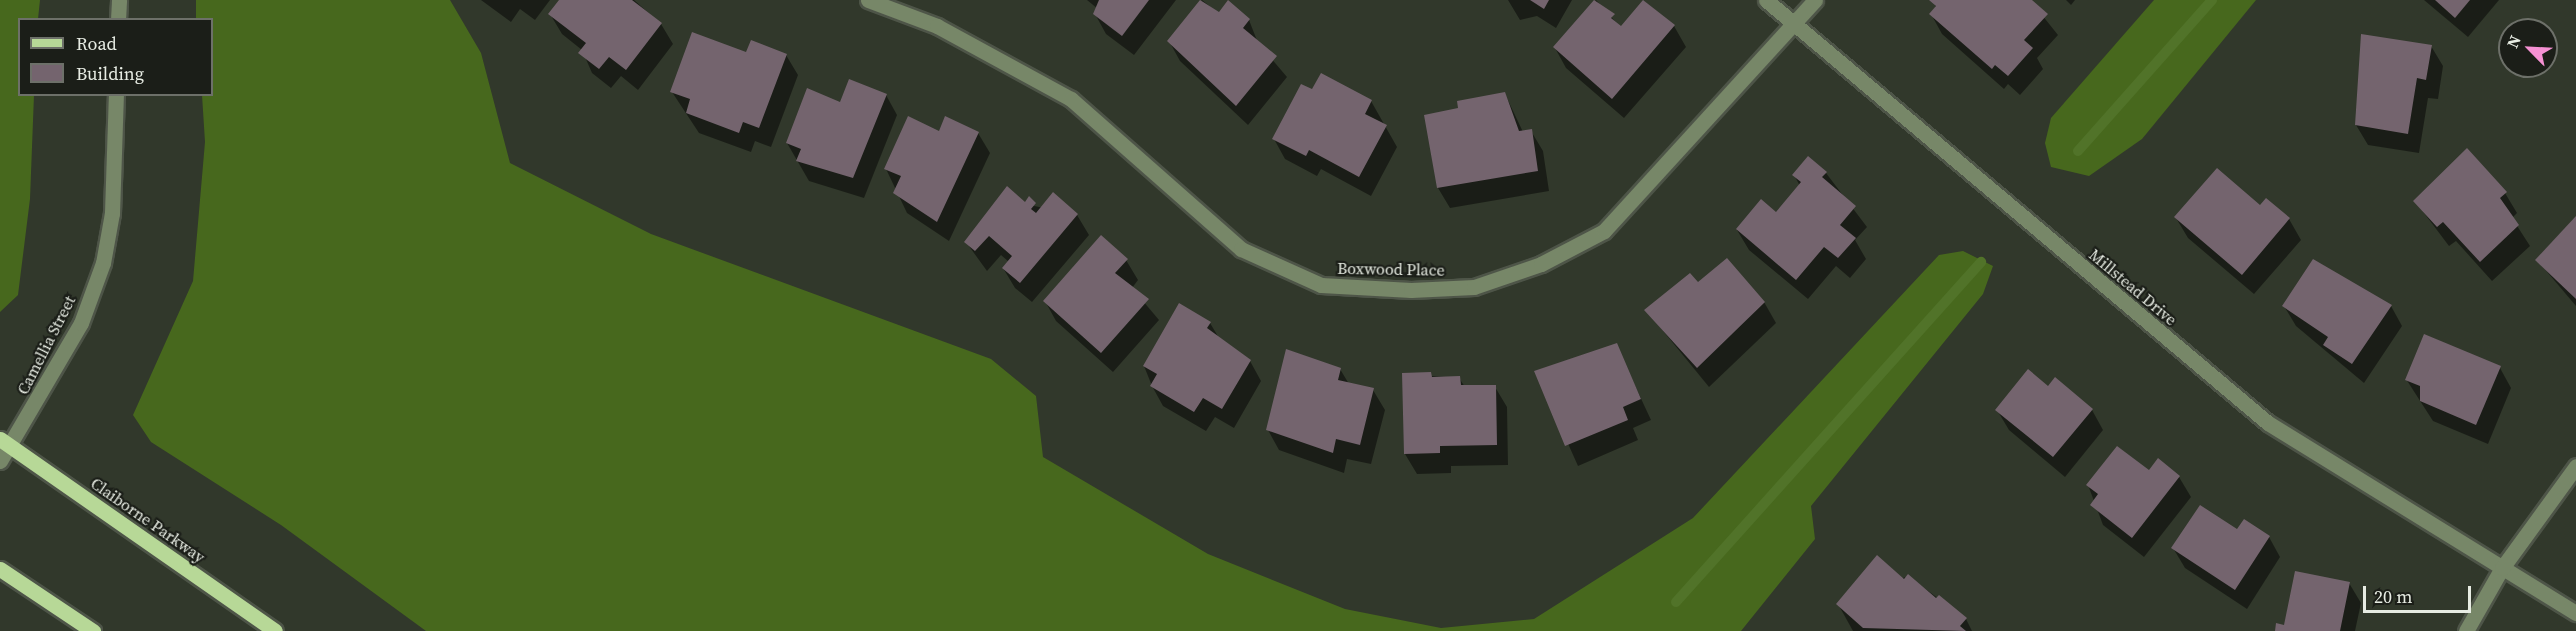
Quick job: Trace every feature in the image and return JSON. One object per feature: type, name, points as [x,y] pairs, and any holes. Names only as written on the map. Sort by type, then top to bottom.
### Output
[{"type":"main road","name":"Claiborne Parkway","points":[[5,443],[274,631]]},
{"type":"main road","points":[[0,569],[93,631]]},
{"type":"street","points":[[118,18],[119,0]]},
{"type":"street","name":"Boxwood Place","points":[[868,0],[937,26],[1071,99],[1241,249],[1321,285],[1411,290],[1474,287],[1540,264],[1604,231],[1796,24],[1815,0]]},
{"type":"street","name":"Millstead Drive","points":[[1766,0],[2268,423],[2576,613]]},
{"type":"street","name":"Camellia Street","points":[[0,461],[5,443],[81,323],[103,263],[112,213],[116,96]]},
{"type":"street","points":[[2466,631],[2502,568],[2576,466]]},
{"type":"green space","points":[[0,0],[40,0],[38,18],[18,18],[18,96],[34,96],[30,199],[18,295],[0,312]]},
{"type":"green space","points":[[196,0],[450,0],[481,53],[510,163],[651,234],[991,359],[1036,396],[1043,457],[1208,554],[1345,609],[1441,628],[1534,619],[1693,518],[1939,255],[1963,251],[1993,266],[1983,294],[1811,506],[1815,539],[1741,631],[426,631],[281,525],[151,442],[133,415],[193,281],[205,142],[202,96],[213,96],[213,18],[196,18]]},
{"type":"green space","points":[[2154,0],[2256,0],[2142,139],[2089,176],[2051,167],[2045,143],[2051,118]]},
{"type":"building","points":[[559,0],[632,0],[662,23],[626,70],[609,57],[599,69],[578,53],[586,43],[548,14]]},
{"type":"building","points":[[1099,0],[1149,0],[1122,36],[1093,14]]},
{"type":"building","points":[[1200,0],[1219,12],[1228,0],[1250,19],[1243,28],[1277,56],[1236,106],[1167,41]]},
{"type":"building","points":[[1530,0],[1549,0],[1544,9]]},
{"type":"building","points":[[1594,0],[1615,14],[1611,18],[1621,26],[1643,0],[1675,25],[1612,99],[1553,47]]},
{"type":"building","points":[[1929,0],[2032,0],[2048,14],[2024,40],[2033,48],[2008,76],[1995,65],[1992,69],[1929,14],[1936,6]]},
{"type":"building","points":[[2435,0],[2470,0],[2455,18]]},
{"type":"building","points":[[692,32],[746,52],[751,40],[787,54],[759,128],[743,122],[739,133],[686,113],[690,99],[670,92]]},
{"type":"building","points":[[2361,34],[2432,45],[2426,80],[2417,78],[2408,134],[2355,125]]},
{"type":"building","points":[[1321,73],[1372,100],[1365,114],[1387,125],[1359,177],[1309,150],[1306,156],[1272,139],[1301,84],[1312,89]]},
{"type":"building","points":[[849,79],[887,94],[853,178],[796,161],[801,149],[786,143],[807,88],[840,102]]},
{"type":"building","points":[[1505,92],[1519,131],[1532,129],[1538,171],[1437,188],[1424,115],[1458,108],[1457,101]]},
{"type":"building","points":[[908,116],[939,131],[945,116],[979,132],[937,222],[893,193],[901,176],[884,169]]},
{"type":"building","points":[[2467,148],[2507,192],[2500,198],[2519,225],[2480,262],[2443,222],[2437,227],[2413,201]]},
{"type":"building","points":[[1808,156],[1827,172],[1822,177],[1856,206],[1840,225],[1856,238],[1838,258],[1824,247],[1796,280],[1736,229],[1761,199],[1776,212],[1801,182],[1792,175]]},
{"type":"building","points":[[2217,168],[2260,205],[2266,198],[2290,218],[2242,275],[2174,217]]},
{"type":"building","points":[[1007,186],[1025,202],[1029,196],[1036,203],[1031,209],[1036,213],[1053,192],[1078,214],[1020,283],[1002,268],[1012,256],[989,236],[975,251],[964,242]]},
{"type":"building","points":[[2576,216],[2576,299],[2535,260]]},
{"type":"building","points":[[1101,235],[1128,259],[1115,273],[1149,299],[1101,353],[1043,301]]},
{"type":"building","points":[[1727,258],[1765,302],[1697,368],[1644,310],[1690,273],[1698,282]]},
{"type":"building","points":[[2313,259],[2392,305],[2352,364],[2323,345],[2328,337],[2282,306]]},
{"type":"building","points":[[1179,303],[1211,322],[1207,328],[1251,360],[1222,409],[1203,398],[1194,412],[1150,386],[1157,374],[1143,366]]},
{"type":"building","points":[[2424,334],[2501,366],[2476,425],[2420,401],[2420,386],[2405,380]]},
{"type":"building","points":[[1617,343],[1641,399],[1623,407],[1628,420],[1565,446],[1534,371]]},
{"type":"building","points":[[1286,349],[1341,368],[1338,380],[1374,388],[1360,445],[1336,439],[1333,453],[1266,430]]},
{"type":"building","points":[[2028,369],[2048,386],[2055,377],[2093,409],[2053,457],[1995,410]]},
{"type":"building","points":[[1431,372],[1432,377],[1460,376],[1461,385],[1496,385],[1497,445],[1440,446],[1440,453],[1404,454],[1402,373]]},
{"type":"building","points":[[2117,446],[2149,470],[2158,458],[2180,476],[2132,538],[2090,505],[2098,494],[2086,485]]},
{"type":"building","points":[[2200,505],[2237,529],[2244,519],[2270,536],[2235,590],[2171,548]]},
{"type":"building","points":[[1877,555],[1904,579],[1908,574],[1936,598],[1939,595],[1967,618],[1960,626],[1966,631],[1863,628],[1836,604]]},
{"type":"building","points":[[2295,571],[2350,582],[2340,631],[2275,631],[2276,623],[2284,625]]},
{"type":"waterway","points":[[2078,151],[2212,0]]},
{"type":"waterway","points":[[1676,602],[1981,262]]}]
